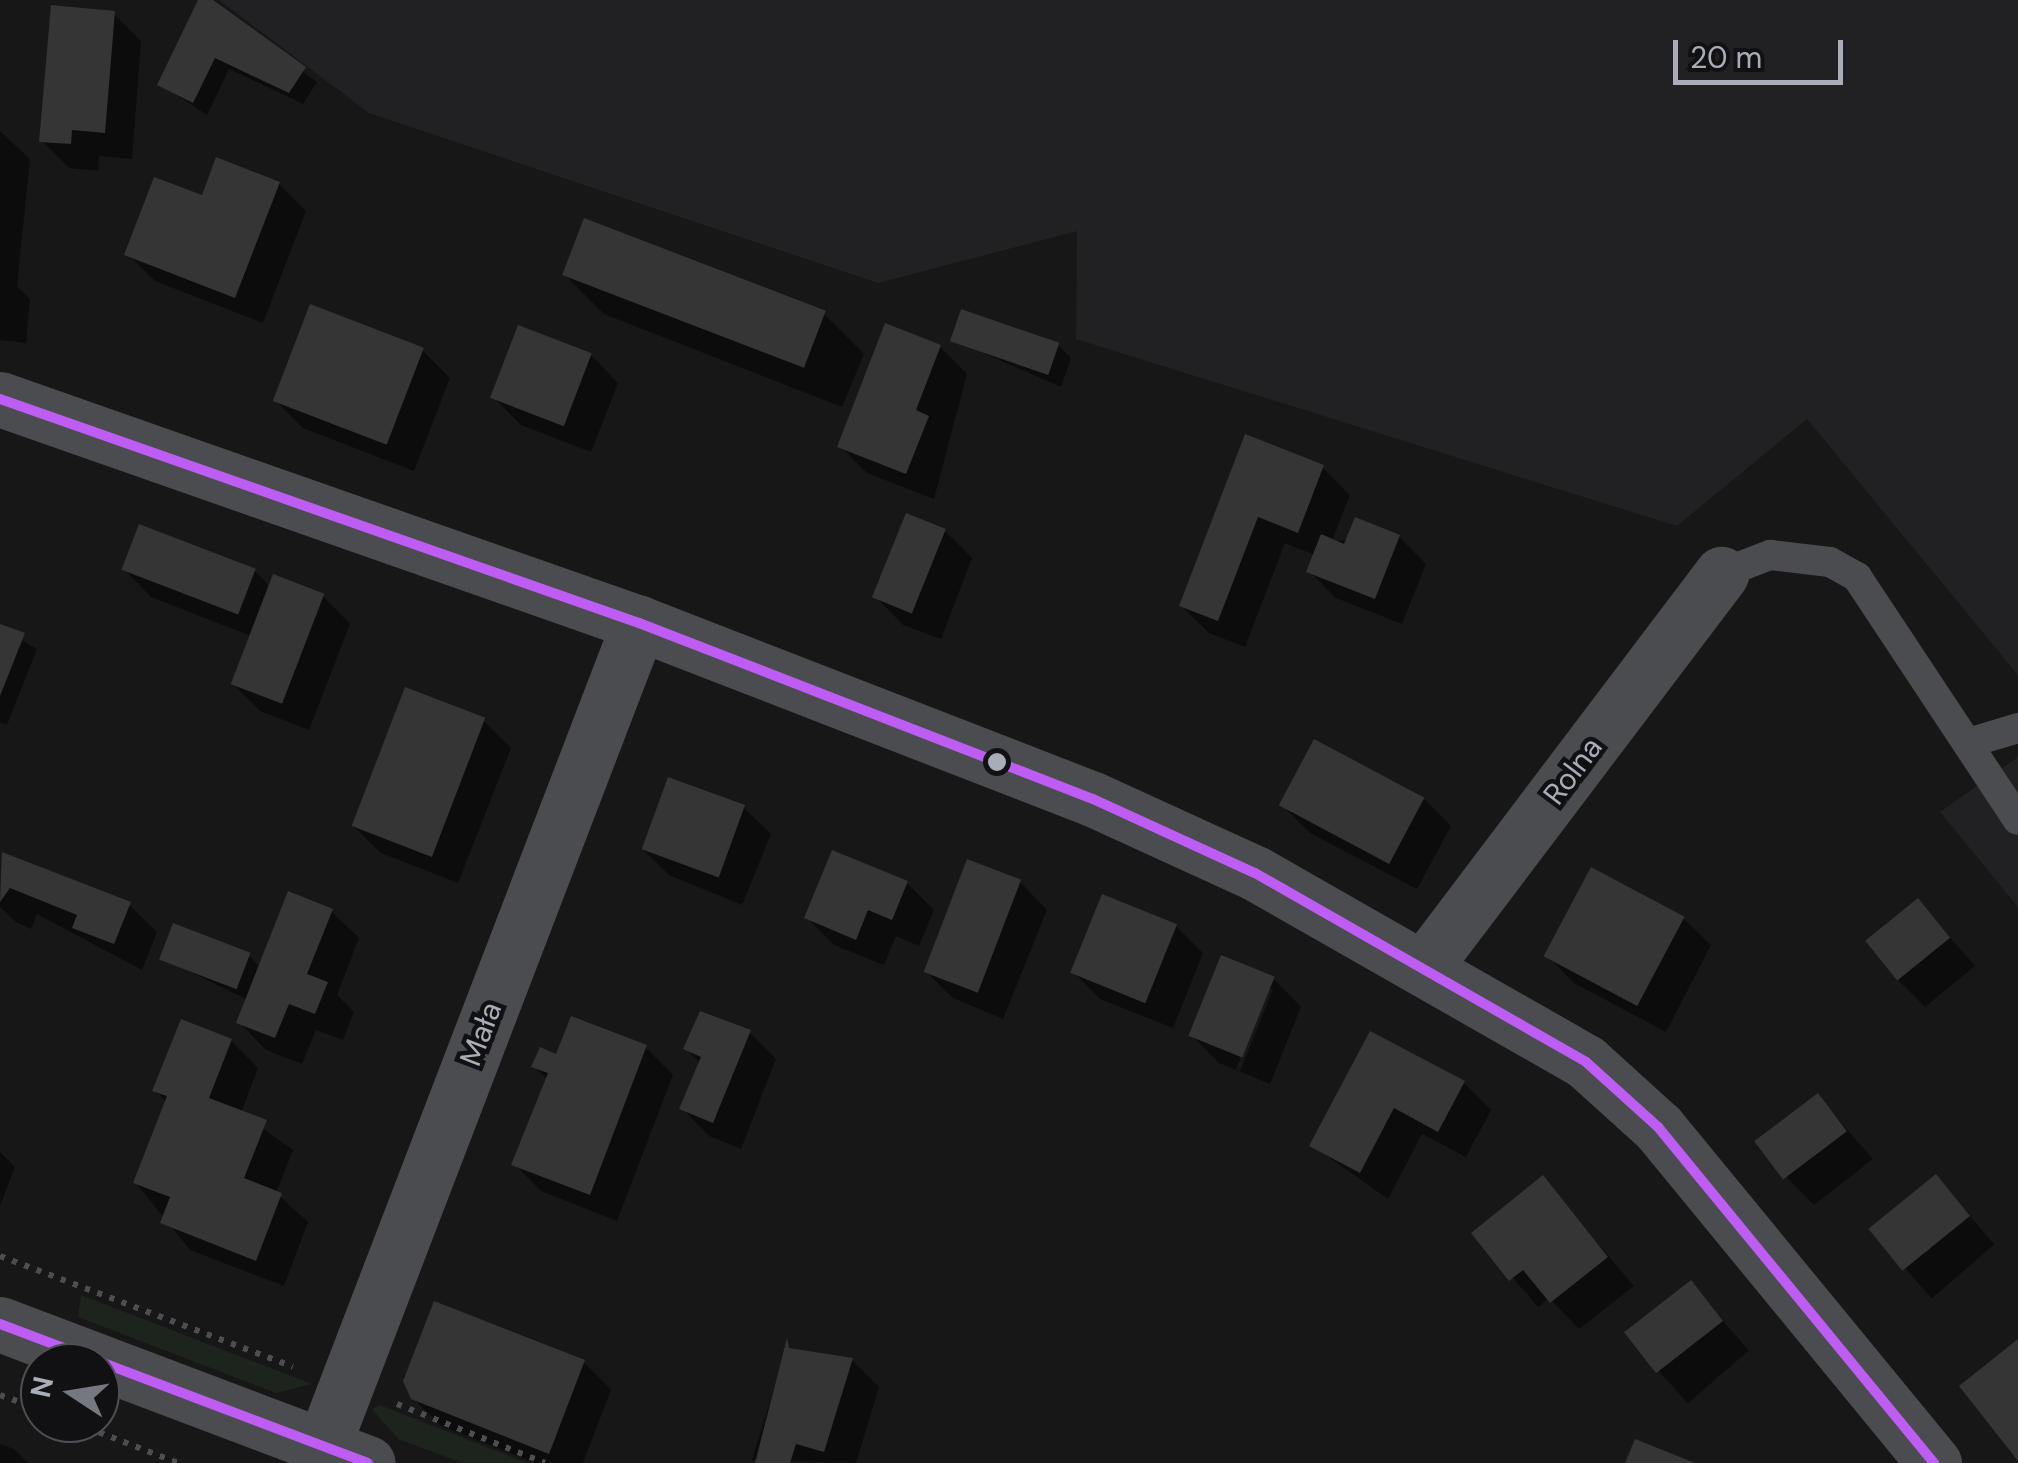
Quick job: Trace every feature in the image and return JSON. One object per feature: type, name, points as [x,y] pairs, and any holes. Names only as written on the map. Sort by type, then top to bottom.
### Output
[{"type":"street","points":[[0,399],[640,623],[1094,799],[1255,872],[1586,1062],[1658,1127],[1934,1463]]},
{"type":"street","name":"Rolna","points":[[1424,967],[1721,574]]},
{"type":"street","name":"Mała","points":[[345,1455],[640,623]]},
{"type":"street","points":[[0,1324],[345,1455]]},
{"type":"lane","points":[[1721,574],[1770,555],[1830,562],[1857,577],[2018,820]]},
{"type":"lane","points":[[1968,743],[2018,728]]},
{"type":"path","points":[[0,1256],[314,1375]]},
{"type":"path","points":[[120,1440],[178,1463]]},
{"type":"shaded area","points":[[219,0],[2018,0],[2018,675],[1807,419],[1677,526],[1076,339],[1077,231],[878,283],[369,113]]},
{"type":"shaded area","points":[[2018,757],[2018,907],[1940,812]]},
{"type":"shaded area","points":[[81,1295],[312,1384],[276,1393],[78,1317]]},
{"type":"shaded area","points":[[380,1405],[527,1463],[463,1463],[398,1439],[372,1409]]},
{"type":"building","points":[[198,0],[213,0],[306,67],[289,93],[215,58],[193,103],[157,85]]},
{"type":"building","points":[[51,5],[115,11],[105,133],[72,130],[71,144],[39,142]]},
{"type":"building","points":[[216,157],[280,182],[235,298],[124,255],[154,177],[202,195]]},
{"type":"building","points":[[584,218],[826,311],[804,368],[562,275]]},
{"type":"building","points":[[310,304],[424,348],[387,445],[273,401]]},
{"type":"building","points":[[961,309],[1059,343],[1048,375],[950,341]]},
{"type":"building","points":[[885,323],[941,345],[916,410],[929,416],[906,474],[837,447]]},
{"type":"building","points":[[518,325],[592,353],[564,426],[490,398]]},
{"type":"building","points":[[1245,434],[1324,465],[1298,533],[1258,517],[1218,621],[1179,606]]},
{"type":"building","points":[[906,513],[946,529],[912,613],[872,597]]},
{"type":"building","points":[[1355,517],[1400,535],[1375,599],[1306,572],[1321,534],[1344,544]]},
{"type":"building","points":[[139,524],[256,569],[238,615],[121,570]]},
{"type":"building","points":[[273,574],[324,594],[282,704],[231,684]]},
{"type":"building","points":[[0,624],[25,633],[0,696]]},
{"type":"building","points":[[405,687],[485,718],[432,857],[352,826]]},
{"type":"building","points":[[1314,739],[1424,798],[1389,864],[1279,805]]},
{"type":"building","points":[[668,777],[745,805],[719,877],[642,849]]},
{"type":"building","points":[[832,850],[908,881],[892,920],[868,910],[856,940],[804,918]]},
{"type":"building","points":[[2,852],[131,902],[114,944],[72,928],[77,915],[10,888],[0,902]]},
{"type":"building","points":[[967,859],[1021,880],[978,993],[924,972]]},
{"type":"building","points":[[1591,867],[1685,917],[1637,1006],[1544,956]]},
{"type":"building","points":[[288,891],[333,909],[307,974],[328,982],[315,1014],[289,1004],[275,1038],[236,1023]]},
{"type":"building","points":[[1102,894],[1177,924],[1145,1003],[1070,973]]},
{"type":"building","points":[[1918,898],[1950,938],[1897,980],[1865,941]]},
{"type":"building","points":[[173,923],[250,953],[237,989],[159,959]]},
{"type":"building","points":[[1221,955],[1275,977],[1242,1057],[1188,1036]]},
{"type":"building","points":[[700,1011],[751,1030],[713,1123],[679,1109],[701,1057],[683,1049]]},
{"type":"building","points":[[571,1016],[647,1045],[590,1195],[511,1165],[548,1073],[531,1067],[540,1047],[556,1054]]},
{"type":"building","points":[[181,1019],[232,1039],[209,1098],[267,1120],[244,1178],[282,1193],[256,1261],[160,1223],[170,1197],[133,1183],[167,1096],[152,1091]]},
{"type":"building","points":[[1370,1031],[1465,1081],[1438,1132],[1394,1108],[1360,1173],[1309,1146]]},
{"type":"building","points":[[1818,1093],[1847,1131],[1783,1179],[1754,1141]]},
{"type":"building","points":[[1936,1174],[1970,1216],[1902,1271],[1868,1229]]},
{"type":"building","points":[[1543,1175],[1608,1257],[1550,1303],[1523,1270],[1509,1281],[1471,1233]]},
{"type":"building","points":[[1691,1280],[1723,1321],[1656,1373],[1624,1332]]},
{"type":"building","points":[[434,1301],[585,1360],[549,1454],[411,1399],[403,1381]]},
{"type":"building","points":[[787,1338],[789,1348],[853,1358],[824,1452],[796,1444],[790,1463],[755,1463]]},
{"type":"building","points":[[2018,1339],[2018,1461],[1959,1386]]},
{"type":"building","points":[[1635,1439],[1695,1463],[1625,1463]]},
{"type":"transit line","points":[[0,399],[639,623],[1093,799],[1255,873],[1586,1062],[1658,1127],[1934,1463]]},
{"type":"transit line","points":[[0,1324],[368,1463]]}]
